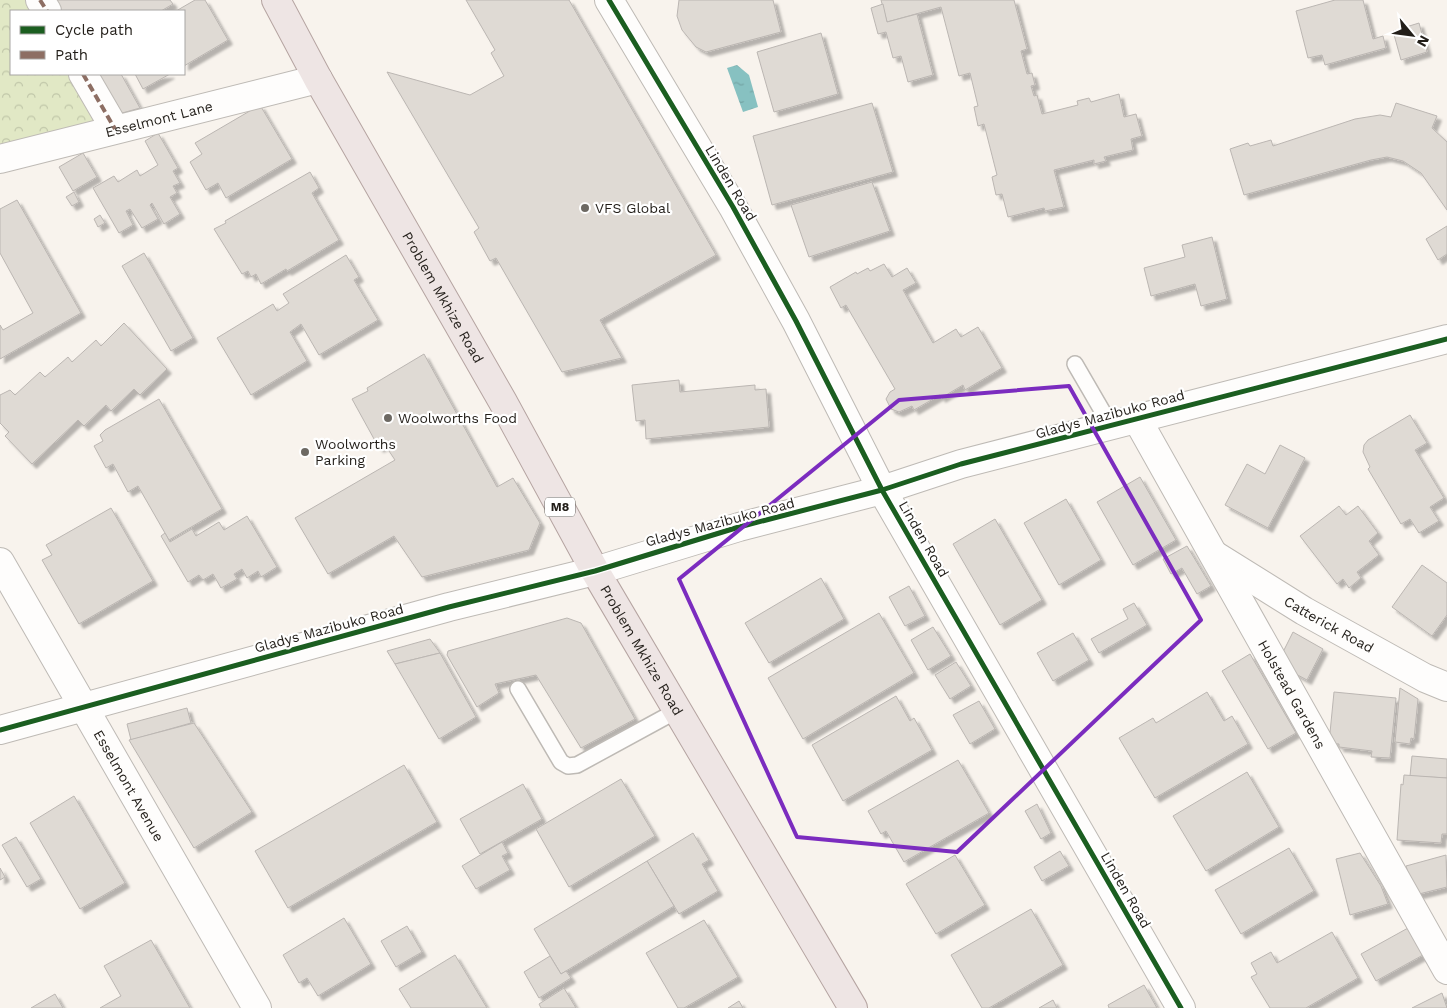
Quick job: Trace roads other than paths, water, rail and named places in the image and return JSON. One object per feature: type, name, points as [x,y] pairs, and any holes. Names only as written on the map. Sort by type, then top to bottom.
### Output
[{"type":"main road","name":"Problem Mkhize Road","points":[[276,0],[318,78],[503,402],[595,571],[854,1008]]},
{"type":"street","name":"Linden Road","points":[[609,0],[751,239],[796,321],[882,490],[1180,1008]]},
{"type":"street","points":[[84,75],[115,129]]},
{"type":"street","name":"Esselmont Lane","points":[[0,159],[318,78]]},
{"type":"street","name":"Gladys Mazibuko Road","points":[[0,730],[449,607],[595,571],[739,527],[882,490],[961,464],[1447,339]]},
{"type":"street","name":"Holstead Gardens","points":[[1124,422],[1215,556],[1447,970]]},
{"type":"street","name":"Catterick Road","points":[[1215,556],[1313,616],[1425,678],[1447,687]]},
{"type":"street","name":"Esselmont Avenue","points":[[0,562],[257,1008]]},
{"type":"lane","points":[[1076,364],[1124,422]]},
{"type":"lane","points":[[518,689],[561,762],[568,766],[577,765],[678,710]]},
{"type":"water","points":[[737,65],[749,75],[758,107],[743,112],[727,68]]},
{"type":"place","name":"VFS Global","points":[[585,208]]},
{"type":"place","name":"Woolworths Food","points":[[388,418]]},
{"type":"place","name":"Woolworths Parking","points":[[305,452]]}]
